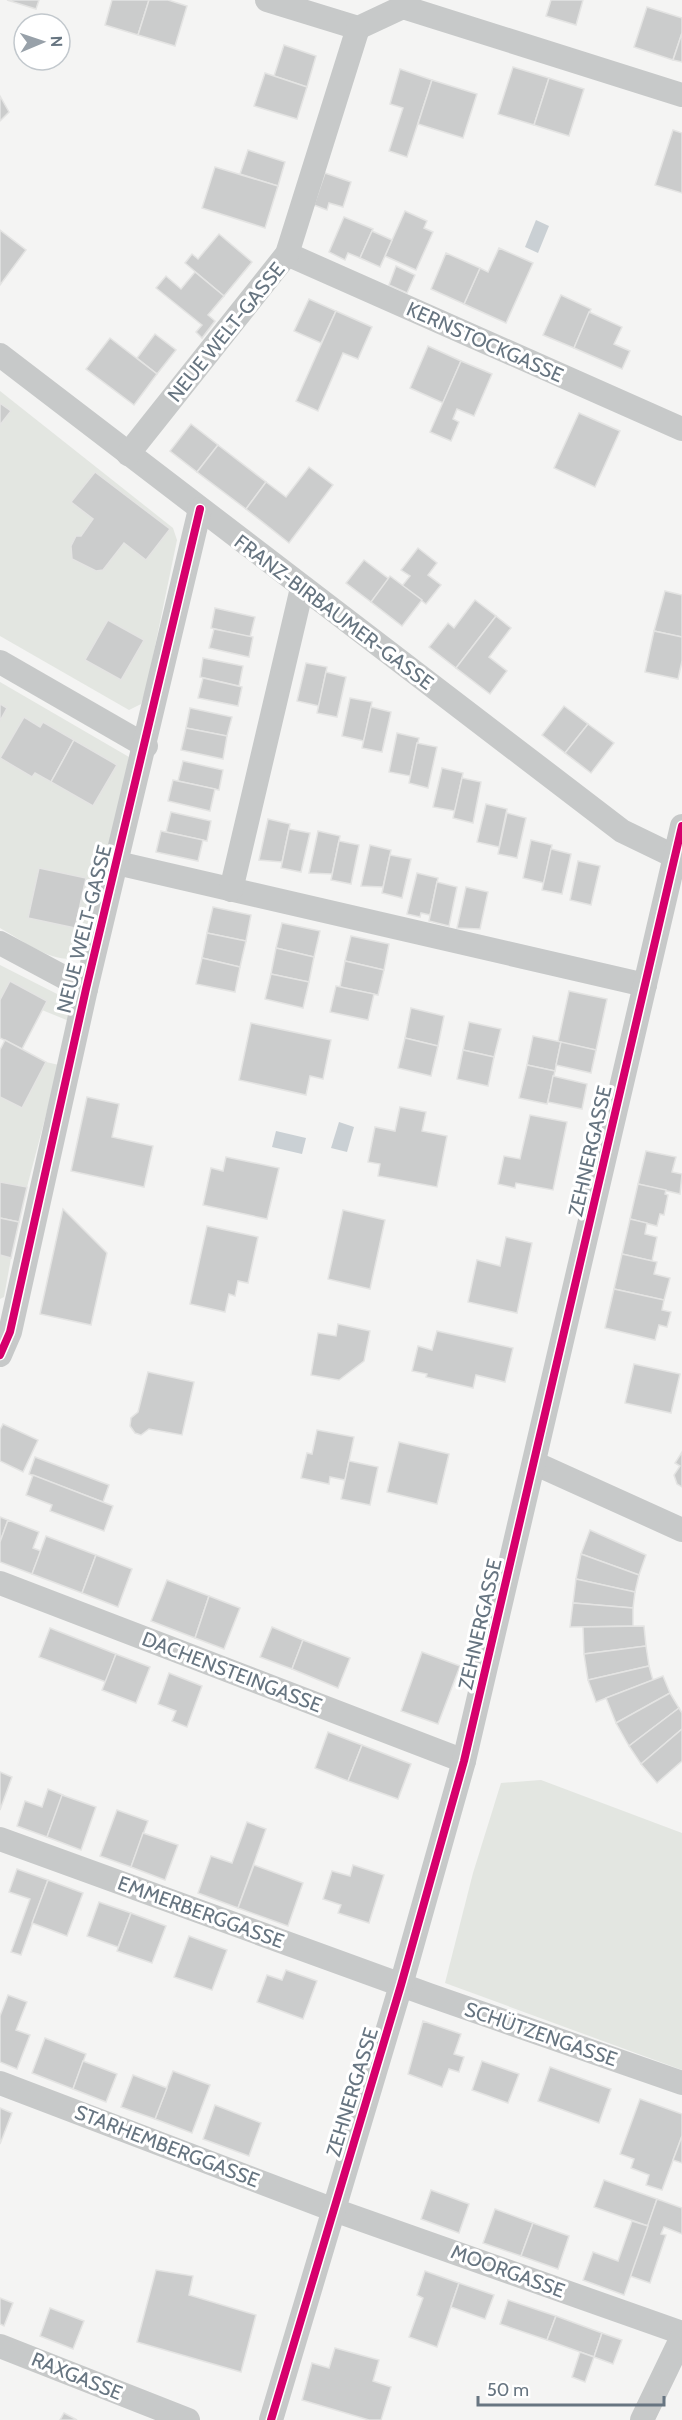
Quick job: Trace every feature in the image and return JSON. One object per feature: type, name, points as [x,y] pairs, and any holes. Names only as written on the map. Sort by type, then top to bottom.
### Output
[{"type":"street","points":[[267,0],[358,28],[403,7],[682,95]]},
{"type":"street","name":"NEUE WELT-GASSE","points":[[128,454],[287,254],[358,28]]},
{"type":"street","name":"KERNSTOCKGASSE","points":[[287,254],[682,429]]},
{"type":"street","name":"FRANZ-BIRBAUMER-GASSE","points":[[0,355],[622,831],[678,858]]},
{"type":"street","name":"NEUE WELT-GASSE","points":[[0,1355],[146,746],[200,509]]},
{"type":"street","points":[[231,890],[302,588]]},
{"type":"street","points":[[0,662],[146,746]]},
{"type":"street","name":"ZEHNERGASSE","points":[[271,2420],[401,1985],[464,1761],[645,985],[678,858],[682,826]]},
{"type":"street","name":"NEUE WELT-GASSE","points":[[117,863],[645,985]]},
{"type":"street","points":[[0,943],[86,989]]},
{"type":"street","points":[[534,1463],[682,1530]]},
{"type":"street","name":"DACHENSTEINGASSE","points":[[0,1583],[464,1761]]},
{"type":"street","name":"EMMERBERGGASSE","points":[[0,1839],[401,1985]]},
{"type":"street","name":"SCHÜTZENGASSE","points":[[401,1985],[682,2084]]},
{"type":"street","name":"STARHEMBERGGASSE","points":[[0,2083],[334,2210]]},
{"type":"street","name":"MOORGASSE","points":[[334,2210],[682,2335]]},
{"type":"street","points":[[642,2420],[682,2335]]},
{"type":"street","name":"RAXGASSE","points":[[0,2346],[188,2420]]},
{"type":"shaded area","points":[[536,220],[549,226],[538,253],[525,247]]},
{"type":"shaded area","points":[[0,391],[173,528],[177,540],[147,685],[141,704],[129,710],[0,636]]},
{"type":"shaded area","points":[[0,682],[129,757],[85,957],[74,959],[52,956],[0,928]]},
{"type":"shaded area","points":[[0,965],[63,997],[73,1007],[69,1021],[42,1010],[47,1001],[10,982],[0,1000]]},
{"type":"shaded area","points":[[46,1062],[59,1065],[27,1187],[0,1182],[0,1097],[22,1108]]},
{"type":"shaded area","points":[[339,1122],[354,1127],[347,1152],[331,1148]]},
{"type":"shaded area","points":[[276,1131],[306,1138],[302,1154],[272,1147]]},
{"type":"shaded area","points":[[0,1255],[11,1258],[4,1297],[0,1299]]},
{"type":"shaded area","points":[[541,1780],[682,1833],[682,2070],[445,1983],[473,1873],[501,1783]]},
{"type":"building","points":[[7,0],[39,0],[36,9]]},
{"type":"building","points":[[112,0],[149,0],[138,35],[105,25]]},
{"type":"building","points":[[149,0],[168,0],[187,6],[175,46],[138,35]]},
{"type":"building","points":[[551,0],[583,0],[576,25],[546,16]]},
{"type":"building","points":[[647,7],[682,18],[682,33],[673,60],[634,47]]},
{"type":"building","points":[[682,33],[682,62],[673,60]]},
{"type":"building","points":[[284,45],[316,56],[307,87],[274,76]]},
{"type":"building","points":[[513,67],[549,78],[534,125],[498,114]]},
{"type":"building","points":[[400,69],[432,80],[407,157],[389,151],[403,108],[390,104]]},
{"type":"building","points":[[265,73],[307,87],[297,119],[254,106]]},
{"type":"building","points":[[549,78],[584,89],[569,136],[534,125]]},
{"type":"building","points":[[432,80],[477,94],[463,138],[418,124]]},
{"type":"building","points":[[0,96],[9,112],[0,121]]},
{"type":"building","points":[[673,130],[682,133],[682,193],[655,185]]},
{"type":"building","points":[[248,150],[285,162],[278,186],[240,174]]},
{"type":"building","points":[[215,167],[278,186],[265,228],[202,208]]},
{"type":"building","points":[[325,173],[351,182],[343,207],[329,203],[327,210],[314,205]]},
{"type":"building","points":[[405,211],[427,221],[424,228],[433,232],[416,270],[385,256]]},
{"type":"building","points":[[344,217],[373,229],[360,258],[348,253],[345,260],[329,252]]},
{"type":"building","points":[[0,230],[26,250],[0,285]]},
{"type":"building","points":[[372,231],[392,240],[380,267],[360,258]]},
{"type":"building","points":[[219,234],[252,262],[224,296],[185,263],[192,254],[198,259]]},
{"type":"building","points":[[499,248],[533,263],[506,323],[464,304],[480,268],[488,272]]},
{"type":"building","points":[[446,253],[480,268],[464,304],[431,289]]},
{"type":"building","points":[[396,266],[415,275],[407,293],[389,285]]},
{"type":"building","points":[[195,272],[224,296],[208,315],[215,321],[202,338],[196,332],[202,325],[156,288],[166,276],[181,289]]},
{"type":"building","points":[[561,295],[591,309],[574,348],[543,335]]},
{"type":"building","points":[[309,299],[336,311],[321,343],[294,331]]},
{"type":"building","points":[[336,311],[372,327],[358,359],[343,353],[318,411],[296,401]]},
{"type":"building","points":[[589,312],[622,327],[614,344],[630,351],[622,369],[574,348]]},
{"type":"building","points":[[155,334],[176,350],[157,374],[137,358]]},
{"type":"building","points":[[110,338],[157,374],[134,405],[86,369]]},
{"type":"building","points":[[428,346],[461,361],[443,403],[410,388]]},
{"type":"building","points":[[461,361],[492,374],[474,416],[457,409],[453,419],[459,422],[451,441],[430,432]]},
{"type":"building","points":[[0,403],[11,411],[0,425]]},
{"type":"building","points":[[579,413],[620,431],[595,487],[554,468]]},
{"type":"building","points":[[191,424],[218,445],[197,472],[170,451]]},
{"type":"building","points":[[218,445],[266,482],[246,509],[197,472]]},
{"type":"building","points":[[309,467],[333,485],[289,543],[246,509],[266,482],[286,497]]},
{"type":"building","points":[[95,472],[170,529],[146,560],[124,543],[103,570],[96,571],[72,559],[71,546],[76,536],[81,536],[93,519],[71,502]]},
{"type":"building","points":[[418,548],[437,563],[428,575],[441,585],[426,604],[402,586],[410,576],[401,570]]},
{"type":"building","points":[[364,560],[389,579],[371,602],[346,583]]},
{"type":"building","points":[[390,576],[422,600],[402,626],[371,602]]},
{"type":"building","points":[[665,591],[682,595],[682,637],[654,631]]},
{"type":"building","points":[[475,600],[496,616],[456,668],[429,647],[448,623],[454,628]]},
{"type":"building","points":[[215,608],[255,617],[250,637],[211,628]]},
{"type":"building","points":[[496,616],[511,628],[489,657],[507,671],[490,694],[456,668]]},
{"type":"building","points":[[108,620],[144,640],[121,680],[85,660]]},
{"type":"building","points":[[214,629],[253,637],[249,657],[209,648]]},
{"type":"building","points":[[654,631],[682,637],[682,661],[678,679],[645,672]]},
{"type":"building","points":[[203,658],[243,666],[239,686],[200,677]]},
{"type":"building","points":[[306,663],[327,667],[319,706],[297,701]]},
{"type":"building","points":[[326,672],[346,677],[337,717],[317,713]]},
{"type":"building","points":[[203,678],[242,687],[238,706],[198,698]]},
{"type":"building","points":[[350,698],[372,702],[364,741],[342,736]]},
{"type":"building","points":[[0,704],[7,708],[0,721]]},
{"type":"building","points":[[564,706],[588,724],[565,753],[542,735]]},
{"type":"building","points":[[371,707],[391,712],[382,752],[362,748]]},
{"type":"building","points":[[190,708],[232,717],[227,736],[186,728]]},
{"type":"building","points":[[24,717],[40,727],[43,722],[74,740],[51,782],[35,773],[32,777],[0,758]]},
{"type":"building","points":[[588,724],[614,743],[591,773],[565,753]]},
{"type":"building","points":[[186,728],[227,736],[223,759],[181,750]]},
{"type":"building","points":[[397,733],[419,738],[410,776],[389,772]]},
{"type":"building","points":[[74,740],[117,765],[93,806],[51,782]]},
{"type":"building","points":[[417,743],[437,747],[428,788],[409,783]]},
{"type":"building","points":[[183,761],[223,770],[219,790],[178,781]]},
{"type":"building","points":[[442,768],[463,773],[455,811],[433,807]]},
{"type":"building","points":[[462,778],[481,782],[473,823],[453,818]]},
{"type":"building","points":[[173,780],[215,789],[210,811],[168,801]]},
{"type":"building","points":[[486,804],[507,809],[499,847],[477,842]]},
{"type":"building","points":[[171,812],[211,821],[207,841],[166,832]]},
{"type":"building","points":[[507,813],[526,818],[517,858],[498,854]]},
{"type":"building","points":[[268,819],[290,824],[282,862],[259,860]]},
{"type":"building","points":[[289,829],[310,833],[301,872],[281,868]]},
{"type":"building","points":[[161,831],[203,840],[198,861],[156,852]]},
{"type":"building","points":[[318,831],[340,836],[332,874],[309,873]]},
{"type":"building","points":[[531,840],[552,845],[544,883],[523,878]]},
{"type":"building","points":[[339,841],[359,845],[351,884],[331,880]]},
{"type":"building","points":[[370,845],[391,850],[383,887],[361,886]]},
{"type":"building","points":[[551,849],[571,854],[562,894],[542,890]]},
{"type":"building","points":[[390,855],[411,859],[402,898],[382,893]]},
{"type":"building","points":[[578,861],[600,866],[591,905],[570,900]]},
{"type":"building","points":[[39,868],[86,878],[75,928],[28,918]]},
{"type":"building","points":[[417,873],[438,878],[430,915],[421,913],[420,917],[407,914]]},
{"type":"building","points":[[437,882],[457,887],[449,926],[429,921]]},
{"type":"building","points":[[466,887],[488,892],[480,929],[457,928]]},
{"type":"building","points":[[213,907],[251,915],[246,941],[207,933]]},
{"type":"building","points":[[282,923],[320,931],[314,957],[276,948]]},
{"type":"building","points":[[207,933],[246,941],[240,967],[202,958]]},
{"type":"building","points":[[351,936],[389,944],[384,970],[345,961]]},
{"type":"building","points":[[276,948],[314,957],[309,982],[271,974]]},
{"type":"building","points":[[202,958],[240,967],[235,992],[196,984]]},
{"type":"building","points":[[345,961],[384,970],[378,995],[340,987]]},
{"type":"building","points":[[271,974],[309,982],[303,1008],[265,999]]},
{"type":"building","points":[[10,981],[47,1001],[22,1049],[0,1038],[0,1000]]},
{"type":"building","points":[[336,986],[374,994],[368,1020],[330,1012]]},
{"type":"building","points":[[569,991],[607,999],[596,1050],[558,1042]]},
{"type":"building","points":[[411,1008],[444,1016],[438,1046],[405,1038]]},
{"type":"building","points":[[469,1022],[501,1029],[494,1057],[463,1050]]},
{"type":"building","points":[[251,1023],[331,1040],[323,1079],[310,1076],[306,1095],[239,1080]]},
{"type":"building","points":[[533,1036],[561,1042],[555,1071],[527,1065]]},
{"type":"building","points":[[405,1038],[438,1046],[431,1076],[398,1068]]},
{"type":"building","points":[[5,1040],[46,1062],[22,1108],[0,1097],[0,1050]]},
{"type":"building","points":[[561,1042],[596,1050],[591,1073],[556,1065]]},
{"type":"building","points":[[463,1050],[494,1057],[488,1086],[457,1079]]},
{"type":"building","points":[[527,1065],[555,1071],[547,1104],[519,1098]]},
{"type":"building","points":[[553,1076],[587,1084],[582,1109],[548,1102]]},
{"type":"building","points":[[87,1097],[119,1104],[112,1137],[153,1146],[144,1187],[71,1171]]},
{"type":"building","points":[[400,1107],[426,1112],[422,1131],[447,1136],[437,1187],[378,1176],[380,1164],[368,1162],[375,1127],[395,1131]]},
{"type":"building","points":[[530,1115],[567,1122],[553,1190],[516,1183],[515,1188],[498,1184],[504,1156],[520,1159]]},
{"type":"building","points":[[646,1151],[676,1157],[672,1172],[682,1174],[680,1194],[638,1184]]},
{"type":"building","points":[[226,1157],[279,1168],[267,1219],[203,1205],[211,1168],[223,1171]]},
{"type":"building","points":[[0,1182],[27,1187],[19,1222],[0,1218]]},
{"type":"building","points":[[638,1184],[666,1190],[665,1194],[668,1195],[664,1215],[660,1214],[657,1226],[630,1219]]},
{"type":"building","points":[[63,1209],[107,1253],[91,1325],[40,1314]]},
{"type":"building","points":[[343,1210],[385,1220],[370,1289],[328,1279]]},
{"type":"building","points":[[0,1218],[19,1222],[11,1258],[0,1255]]},
{"type":"building","points":[[630,1219],[647,1223],[645,1234],[657,1237],[652,1261],[622,1254]]},
{"type":"building","points":[[207,1226],[258,1237],[248,1283],[238,1281],[235,1296],[229,1294],[225,1312],[190,1304]]},
{"type":"building","points":[[506,1237],[532,1243],[517,1313],[468,1302],[477,1260],[500,1266]]},
{"type":"building","points":[[622,1254],[657,1262],[654,1274],[670,1278],[664,1300],[614,1289]]},
{"type":"building","points":[[614,1289],[664,1300],[662,1310],[671,1312],[667,1327],[659,1325],[655,1340],[605,1328]]},
{"type":"building","points":[[338,1324],[370,1331],[364,1361],[339,1380],[311,1375],[318,1333],[336,1336]]},
{"type":"building","points":[[437,1331],[513,1348],[505,1382],[476,1375],[473,1388],[426,1377],[427,1374],[412,1371],[418,1346],[432,1350]]},
{"type":"building","points":[[634,1364],[680,1374],[671,1413],[625,1403]]},
{"type":"building","points":[[148,1372],[194,1382],[182,1435],[149,1429],[141,1435],[135,1433],[130,1426],[131,1418],[138,1412]]},
{"type":"building","points":[[3,1424],[38,1440],[23,1472],[0,1461],[0,1430]]},
{"type":"building","points":[[317,1430],[354,1437],[345,1480],[330,1477],[329,1484],[301,1478],[307,1453],[312,1454]]},
{"type":"building","points":[[399,1442],[449,1454],[437,1504],[387,1492]]},
{"type":"building","points":[[682,1452],[682,1487],[677,1484],[674,1475],[680,1466],[675,1463]]},
{"type":"building","points":[[35,1457],[109,1485],[103,1502],[29,1474]]},
{"type":"building","points":[[349,1461],[378,1467],[370,1505],[341,1499]]},
{"type":"building","points":[[33,1475],[113,1506],[104,1531],[50,1511],[52,1505],[26,1495]]},
{"type":"building","points":[[0,1517],[8,1520],[0,1542]]},
{"type":"building","points":[[8,1520],[39,1532],[33,1548],[41,1551],[32,1574],[0,1562],[0,1542]]},
{"type":"building","points":[[590,1530],[646,1555],[639,1575],[581,1554]]},
{"type":"building","points":[[46,1536],[96,1555],[82,1593],[32,1574]]},
{"type":"building","points":[[581,1554],[639,1575],[635,1592],[576,1579]]},
{"type":"building","points":[[96,1555],[132,1569],[118,1607],[82,1593]]},
{"type":"building","points":[[576,1579],[635,1592],[633,1608],[573,1603]]},
{"type":"building","points":[[167,1580],[209,1596],[195,1638],[151,1621]]},
{"type":"building","points":[[209,1596],[240,1608],[224,1649],[195,1638]]},
{"type":"building","points":[[573,1603],[633,1608],[633,1626],[570,1627]]},
{"type":"building","points":[[644,1626],[646,1646],[584,1654],[583,1627]]},
{"type":"building","points":[[272,1627],[303,1640],[292,1669],[260,1657]]},
{"type":"building","points":[[50,1628],[116,1654],[106,1682],[39,1657]]},
{"type":"building","points":[[303,1640],[350,1658],[338,1688],[292,1669]]},
{"type":"building","points":[[646,1646],[649,1666],[588,1680],[584,1654]]},
{"type":"building","points":[[422,1652],[460,1666],[438,1724],[401,1711]]},
{"type":"building","points":[[116,1654],[150,1667],[136,1703],[102,1690]]},
{"type":"building","points":[[649,1666],[653,1680],[596,1702],[588,1680]]},
{"type":"building","points":[[169,1673],[202,1686],[187,1727],[172,1721],[176,1711],[158,1704]]},
{"type":"building","points":[[663,1676],[670,1693],[616,1723],[606,1698]]},
{"type":"building","points":[[670,1693],[679,1708],[629,1746],[616,1723]]},
{"type":"building","points":[[679,1708],[682,1713],[682,1729],[641,1764],[629,1746]]},
{"type":"building","points":[[682,1729],[682,1761],[657,1783],[641,1764]]},
{"type":"building","points":[[328,1732],[362,1745],[348,1781],[315,1768]]},
{"type":"building","points":[[362,1745],[411,1764],[398,1799],[348,1781]]},
{"type":"building","points":[[0,1772],[12,1777],[0,1810]]},
{"type":"building","points":[[48,1789],[63,1795],[47,1837],[17,1826],[25,1801],[42,1807]]},
{"type":"building","points":[[62,1795],[96,1807],[81,1850],[47,1837]]},
{"type":"building","points":[[117,1810],[148,1821],[131,1867],[100,1856]]},
{"type":"building","points":[[247,1822],[266,1829],[238,1908],[198,1893],[211,1856],[232,1863]]},
{"type":"building","points":[[143,1833],[178,1845],[165,1880],[131,1867]]},
{"type":"building","points":[[254,1865],[303,1883],[288,1926],[238,1908]]},
{"type":"building","points":[[353,1865],[384,1875],[369,1923],[338,1913],[341,1905],[323,1899],[332,1871],[350,1876]]},
{"type":"building","points":[[17,1869],[48,1880],[21,1955],[11,1952],[30,1899],[9,1892]]},
{"type":"building","points":[[48,1880],[83,1893],[67,1936],[32,1923]]},
{"type":"building","points":[[99,1902],[131,1913],[118,1947],[87,1936]]},
{"type":"building","points":[[131,1913],[166,1926],[152,1963],[117,1951]]},
{"type":"building","points":[[189,1936],[227,1950],[212,1990],[174,1977]]},
{"type":"building","points":[[286,1970],[317,1981],[303,2019],[257,2002],[267,1975],[282,1980]]},
{"type":"building","points":[[8,1995],[27,2002],[16,2030],[30,2035],[17,2069],[0,2062],[0,2016]]},
{"type":"building","points":[[423,2021],[461,2034],[454,2054],[464,2057],[459,2072],[449,2069],[442,2087],[408,2074]]},
{"type":"building","points":[[45,2038],[86,2054],[73,2089],[32,2073]]},
{"type":"building","points":[[83,2061],[117,2074],[106,2102],[73,2089]]},
{"type":"building","points":[[482,2061],[519,2074],[508,2103],[472,2090]]},
{"type":"building","points":[[550,2067],[611,2089],[599,2123],[538,2101]]},
{"type":"building","points":[[173,2071],[210,2085],[192,2133],[155,2119]]},
{"type":"building","points":[[133,2075],[167,2088],[155,2119],[121,2107]]},
{"type":"building","points":[[640,2099],[682,2114],[682,2136],[662,2190],[646,2185],[649,2175],[631,2168],[634,2159],[620,2154]]},
{"type":"building","points":[[215,2105],[261,2123],[249,2156],[203,2139]]},
{"type":"building","points":[[0,2108],[12,2113],[0,2144]]},
{"type":"building","points":[[682,2136],[682,2163],[673,2160]]},
{"type":"building","points":[[604,2180],[657,2199],[648,2226],[594,2207]]},
{"type":"building","points":[[431,2190],[469,2204],[459,2233],[421,2219]]},
{"type":"building","points":[[657,2199],[682,2208],[682,2234],[664,2227],[661,2234],[666,2235],[650,2283],[630,2276]]},
{"type":"building","points":[[495,2209],[533,2223],[521,2256],[483,2243]]},
{"type":"building","points":[[632,2221],[648,2226],[624,2295],[583,2280],[593,2252],[618,2261]]},
{"type":"building","points":[[533,2223],[569,2236],[558,2269],[521,2256]]},
{"type":"building","points":[[156,2270],[193,2276],[189,2295],[256,2315],[241,2372],[137,2342]]},
{"type":"building","points":[[425,2271],[459,2283],[437,2347],[409,2337],[423,2298],[417,2295]]},
{"type":"building","points":[[459,2283],[494,2295],[485,2319],[451,2307]]},
{"type":"building","points":[[0,2298],[13,2303],[4,2326],[0,2324]]},
{"type":"building","points":[[508,2300],[556,2316],[547,2340],[500,2324]]},
{"type":"building","points":[[50,2308],[84,2321],[73,2349],[40,2336]]},
{"type":"building","points":[[556,2316],[602,2333],[594,2357],[547,2340]]},
{"type":"building","points":[[602,2333],[622,2340],[613,2364],[594,2357]]},
{"type":"building","points":[[335,2348],[379,2360],[373,2381],[391,2387],[381,2420],[369,2420],[302,2400],[312,2363],[329,2368]]},
{"type":"building","points":[[580,2352],[594,2357],[585,2382],[572,2377]]},
{"type":"building","points":[[64,2413],[77,2420],[60,2420]]},
{"type":"cycle path","points":[[0,1355],[10,1332],[86,989],[200,509]]},
{"type":"cycle path","points":[[271,2420],[401,1985],[464,1761],[682,826]]}]
